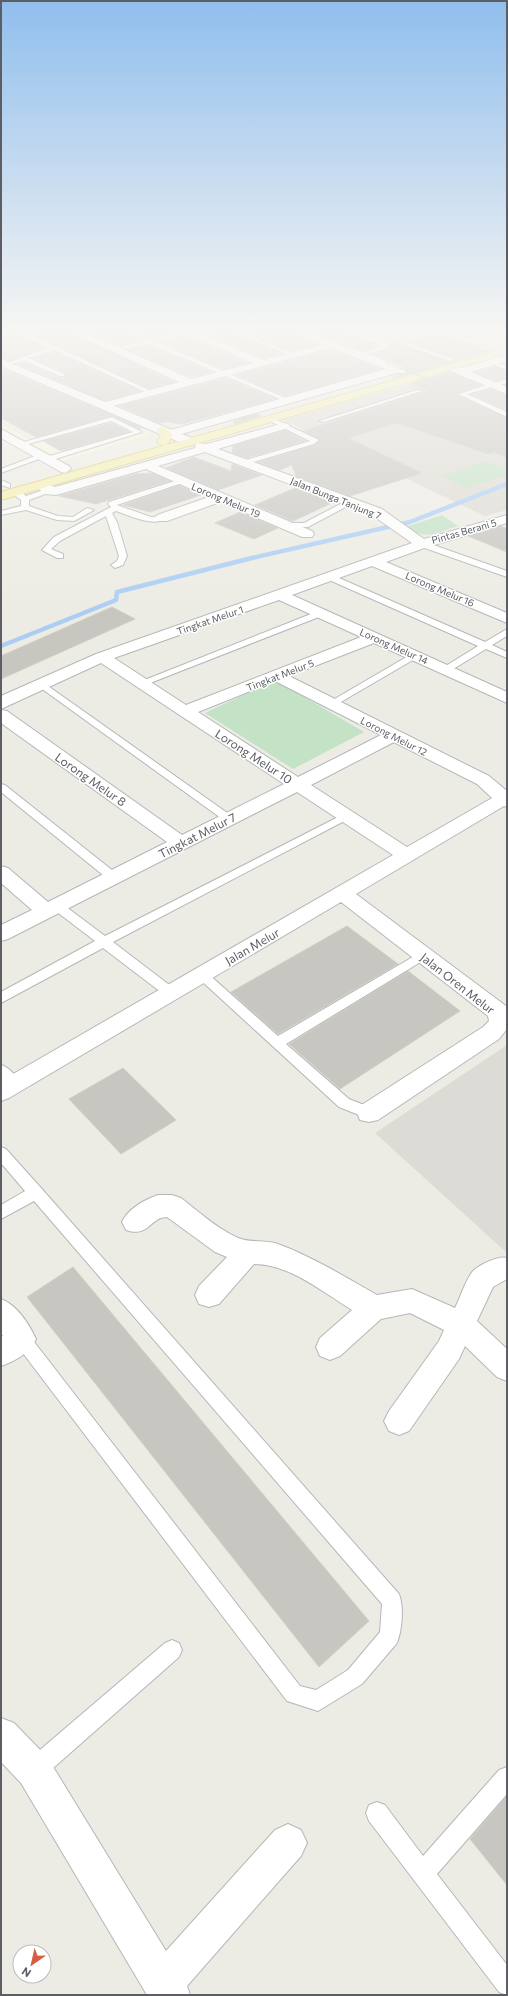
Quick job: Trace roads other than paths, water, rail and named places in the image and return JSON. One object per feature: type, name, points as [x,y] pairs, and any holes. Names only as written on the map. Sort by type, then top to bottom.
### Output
[{"type":"main road","points":[[213,431],[235,424]]},
{"type":"main road","points":[[11,493],[65,469],[173,437],[246,424]]},
{"type":"main road","points":[[11,493],[48,489],[173,437]]},
{"type":"street","name":"Jalan Bunga Tanjung 7","points":[[146,424],[173,437],[377,512],[422,544]]},
{"type":"street","points":[[173,437],[213,424]]},
{"type":"street","points":[[48,489],[146,465],[284,426]]},
{"type":"street","points":[[1,433],[65,469]]},
{"type":"street","name":"Lorong Melur 19","points":[[146,465],[307,534]]},
{"type":"street","points":[[162,518],[221,497]]},
{"type":"street","name":"Pintas Berani 5","points":[[422,544],[505,521]]},
{"type":"street","name":"Tingkat Melur 1","points":[[3,703],[41,684],[102,657],[422,544]]},
{"type":"street","name":"Lorong Melur 16","points":[[372,561],[507,618]]},
{"type":"street","name":"Lorong Melur 14","points":[[281,595],[507,698]]},
{"type":"street","name":"Tingkat Melur 5","points":[[185,711],[374,637]]},
{"type":"street","name":"Lorong Melur 10","points":[[102,657],[406,855]]},
{"type":"street","name":"Lorong Melur 12","points":[[277,676],[393,736],[483,780],[505,800]]},
{"type":"street","name":"Lorong Melur 8","points":[[3,703],[181,843]]},
{"type":"street","name":"Tingkat Melur 7","points":[[1,934],[393,736]]},
{"type":"street","name":"Jalan Melur","points":[[5,1082],[171,993],[406,855],[505,800]]},
{"type":"street","points":[[1,872],[51,908]]},
{"type":"street","name":"Jalan Oren Melur","points":[[342,893],[498,1012],[500,1022],[491,1033],[369,1113]]},
{"type":"street","points":[[135,1222],[158,1206],[172,1206],[224,1244],[248,1253],[271,1253],[314,1272],[374,1308]]},
{"type":"street","points":[[209,1295],[248,1253]]},
{"type":"street","points":[[399,1421],[449,1350],[484,1279],[502,1268]]},
{"type":"street","points":[[330,1347],[374,1308],[412,1301],[461,1324],[507,1368]]},
{"type":"street","points":[[1,1312],[11,1346]]},
{"type":"street","points":[[1,1736],[34,1770],[167,1989],[288,1843]]},
{"type":"lane","points":[[21,444],[93,424]]},
{"type":"lane","points":[[1,471],[139,432],[123,424]]},
{"type":"lane","points":[[246,463],[312,443],[315,440],[280,424]]},
{"type":"lane","points":[[115,565],[120,563],[123,556],[113,522],[111,510],[112,504],[184,481]]},
{"type":"lane","points":[[11,493],[57,518],[74,519],[90,510]]},
{"type":"lane","points":[[1,513],[20,510],[11,493]]},
{"type":"lane","points":[[285,525],[305,525],[351,502]]},
{"type":"lane","points":[[60,556],[46,550],[57,539],[111,510],[151,519],[162,518]]},
{"type":"lane","points":[[422,544],[507,574]]},
{"type":"lane","points":[[330,577],[507,656]]},
{"type":"lane","points":[[142,683],[321,613]]},
{"type":"lane","points":[[447,670],[507,632]]},
{"type":"lane","points":[[331,704],[415,655]]},
{"type":"lane","points":[[41,684],[229,818]]},
{"type":"lane","points":[[1,787],[113,877]]},
{"type":"lane","points":[[1,998],[104,942],[346,816]]},
{"type":"lane","points":[[51,908],[104,942],[171,993]]},
{"type":"lane","points":[[277,1044],[423,955]]},
{"type":"lane","points":[[201,975],[344,1103],[369,1113]]},
{"type":"lane","points":[[1,1153],[392,1601],[390,1636],[355,1677],[318,1701],[294,1694],[11,1346]]},
{"type":"lane","points":[[1,1213],[36,1192]]},
{"type":"lane","points":[[34,1770],[172,1650]]},
{"type":"lane","points":[[423,1873],[507,1778]]},
{"type":"lane","points":[[377,1812],[507,1984]]},
{"type":"waterway","points":[[1,646],[116,600],[117,592],[252,558],[410,522],[507,484]]}]
